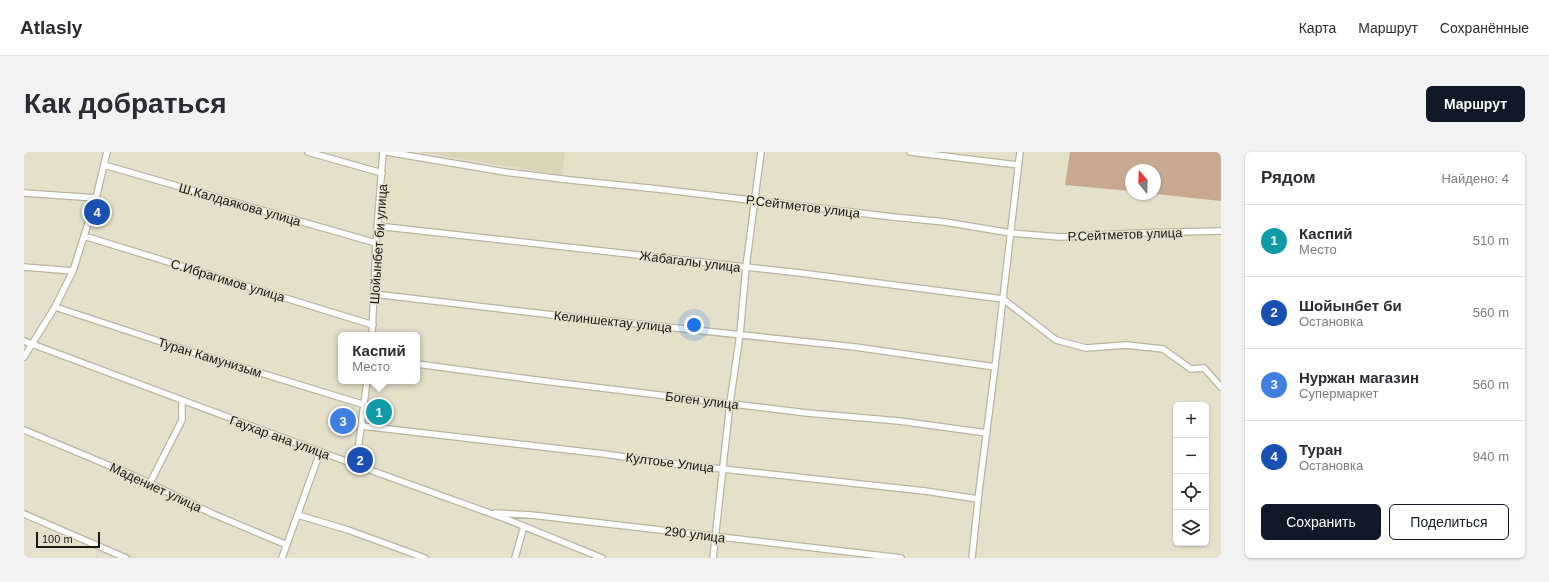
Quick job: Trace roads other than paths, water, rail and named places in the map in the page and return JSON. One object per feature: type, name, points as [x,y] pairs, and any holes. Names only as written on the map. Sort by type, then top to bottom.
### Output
[{"type":"street","points":[[24,357],[55,307],[72,271],[96,198],[107,152]]},
{"type":"street","points":[[308,152],[382,173]]},
{"type":"street","name":"Шойынбет би улица","points":[[372,332],[376,243],[383,152]]},
{"type":"street","name":"Р.Сейтметов улица","points":[[387,152],[505,172],[945,222],[1010,233],[1060,237],[1221,231]]},
{"type":"street","points":[[713,558],[730,403],[740,334],[746,267],[761,152]]},
{"type":"street","points":[[910,152],[1018,165]]},
{"type":"street","points":[[972,558],[1020,152]]},
{"type":"street","name":"Ш.Калдаякова улица","points":[[104,165],[376,243]]},
{"type":"street","points":[[24,193],[96,198]]},
{"type":"street","name":"Жабагалы улица","points":[[378,226],[831,276],[1003,299]]},
{"type":"street","name":"С.Ибрагимов улица","points":[[84,236],[373,325]]},
{"type":"street","points":[[24,267],[72,271]]},
{"type":"street","name":"Келиншектау улица","points":[[374,294],[553,315],[855,347],[995,367]]},
{"type":"street","points":[[1003,299],[1056,340],[1086,348],[1126,345],[1163,349],[1191,369],[1204,368],[1221,387]]},
{"type":"street","name":"Туран Камунизым","points":[[55,307],[189,351],[365,405]]},
{"type":"street","name":"Гаухар ана улица","points":[[24,341],[320,452],[488,512],[602,558]]},
{"type":"street","name":"Боген улица","points":[[420,364],[807,413],[899,421],[987,433]]},
{"type":"street","points":[[356,465],[367,384]]},
{"type":"street","points":[[150,483],[182,420],[182,401]]},
{"type":"street","name":"Култоье Улица","points":[[362,426],[604,454],[667,463],[925,491],[978,499]]},
{"type":"street","name":"Мадениет улица","points":[[24,430],[150,483],[213,514],[287,544]]},
{"type":"street","points":[[282,558],[320,452]]},
{"type":"street","name":"290 улица","points":[[488,512],[531,515],[901,558]]},
{"type":"street","points":[[24,514],[126,558]]},
{"type":"street","points":[[298,515],[348,530],[425,558]]},
{"type":"street","points":[[515,558],[524,526]]},
{"type":"place","name":"Туран","points":[[97,212]]},
{"type":"place","name":"Каспий","points":[[379,412]]},
{"type":"place","name":"Нуржан магазин","points":[[343,421]]},
{"type":"place","name":"Шойынбет би","points":[[360,460]]}]
